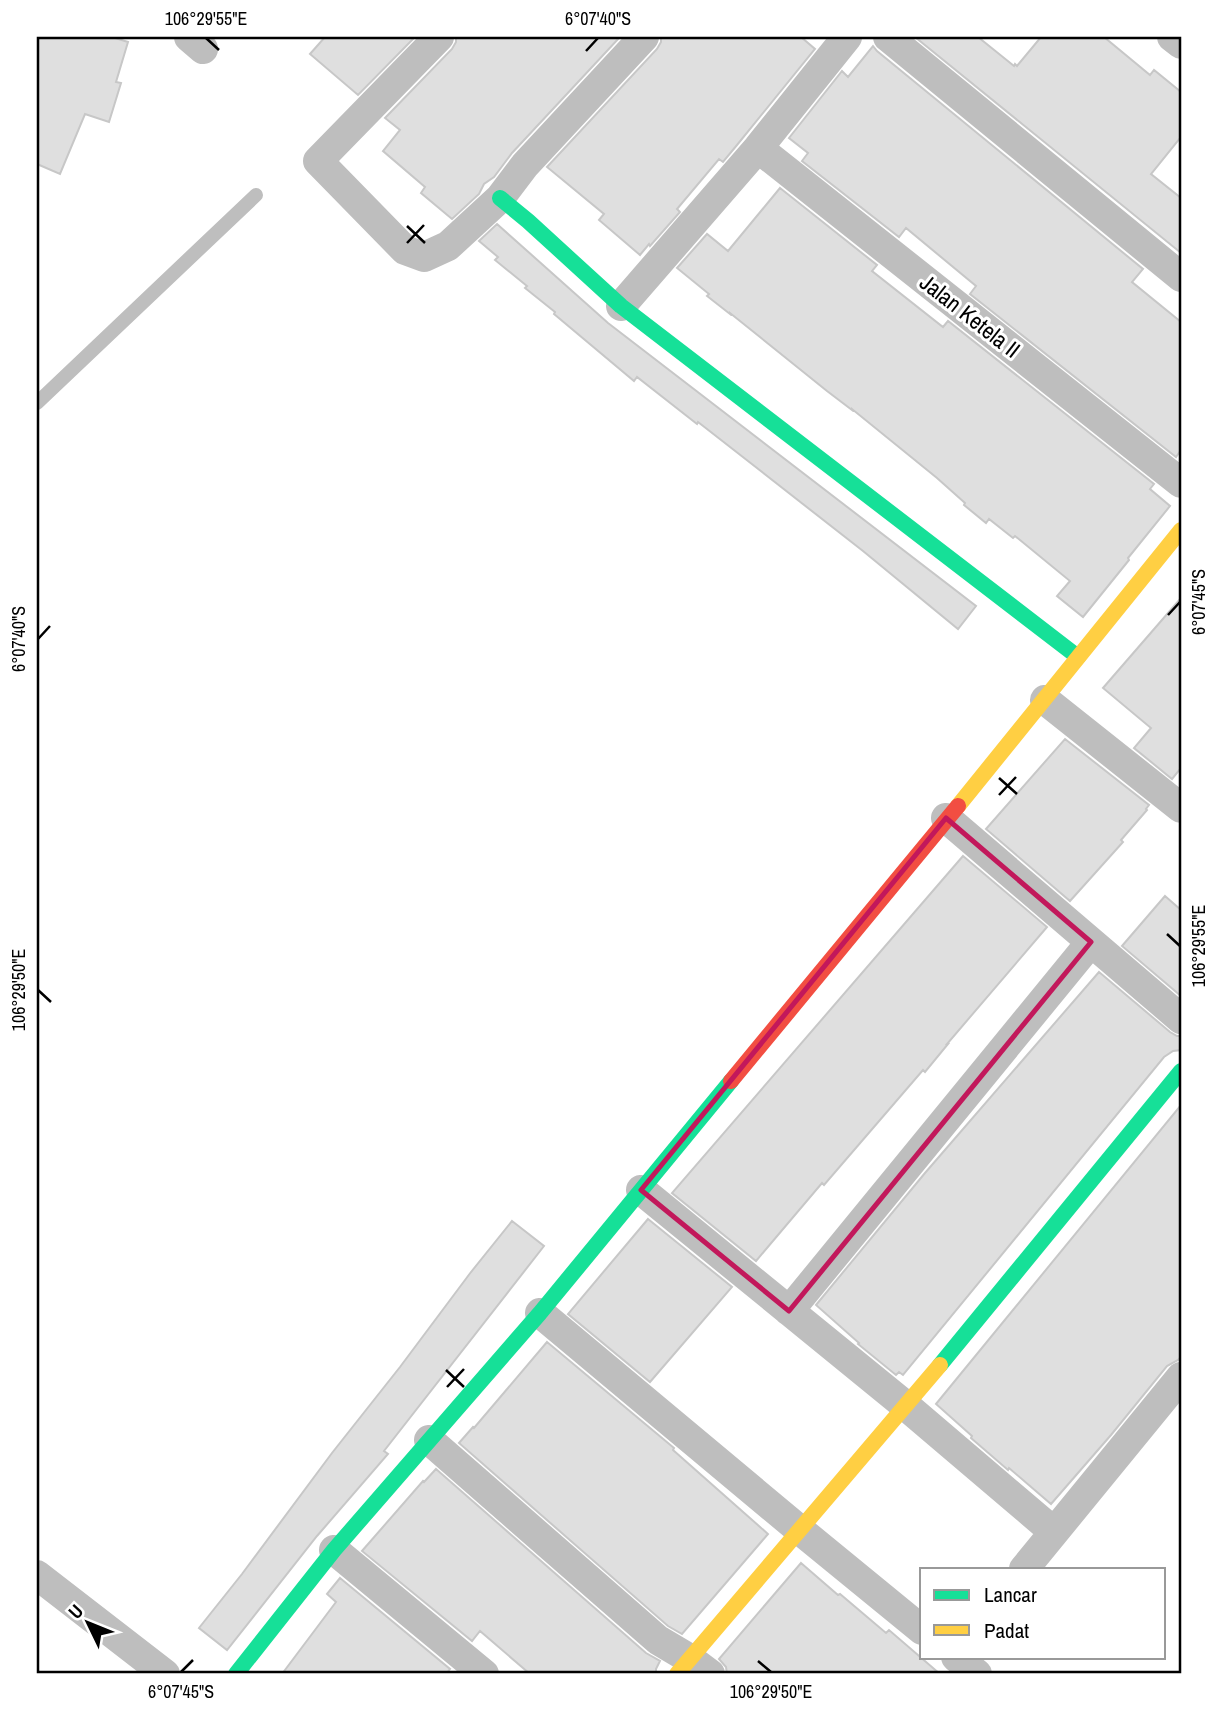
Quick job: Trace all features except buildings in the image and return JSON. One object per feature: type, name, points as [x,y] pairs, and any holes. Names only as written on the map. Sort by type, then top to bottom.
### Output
[{"type":"street","points":[[439,37],[318,161],[405,250],[424,257],[448,246],[500,198],[525,165],[643,37]]},
{"type":"street","points":[[621,306],[758,148],[847,37]]},
{"type":"street","points":[[888,37],[1181,277]]},
{"type":"street","points":[[1172,37],[1181,44]]},
{"type":"street","name":"Jalan Ketela II","points":[[758,148],[1181,483]]},
{"type":"street","points":[[500,198],[621,306],[1078,657]]},
{"type":"street","points":[[236,1674],[334,1549],[540,1313],[1045,700],[1181,530]]},
{"type":"street","points":[[1045,700],[1181,808]]},
{"type":"street","points":[[947,818],[1181,1019]]},
{"type":"street","points":[[789,1311],[1091,943]]},
{"type":"street","points":[[429,1440],[692,1669],[801,1531],[1181,1071]]},
{"type":"street","points":[[640,1190],[906,1406],[1054,1532]]},
{"type":"street","points":[[540,1313],[920,1628]]},
{"type":"street","points":[[1025,1568],[1181,1377]]},
{"type":"street","points":[[334,1549],[481,1673]]},
{"type":"street","points":[[37,1575],[165,1674]]},
{"type":"street","points":[[938,1674],[953,1658]]},
{"type":"street","points":[[955,1658],[977,1674]]},
{"type":"lane","points":[[37,403],[256,195]]},
{"type":"highlighted area","points":[[946,818],[1091,942],[789,1311],[641,1190]]},
{"type":"traffic: fast","points":[[500,198],[621,306],[1078,657]]},
{"type":"traffic: fast","points":[[940,1365],[1181,1071]]},
{"type":"traffic: fast","points":[[236,1674],[334,1550],[540,1313],[731,1081]]},
{"type":"traffic: slow","points":[[958,806],[1181,530]]},
{"type":"traffic: slow","points":[[677,1674],[940,1365]]},
{"type":"traffic: jam","points":[[731,1081],[958,806]]}]
